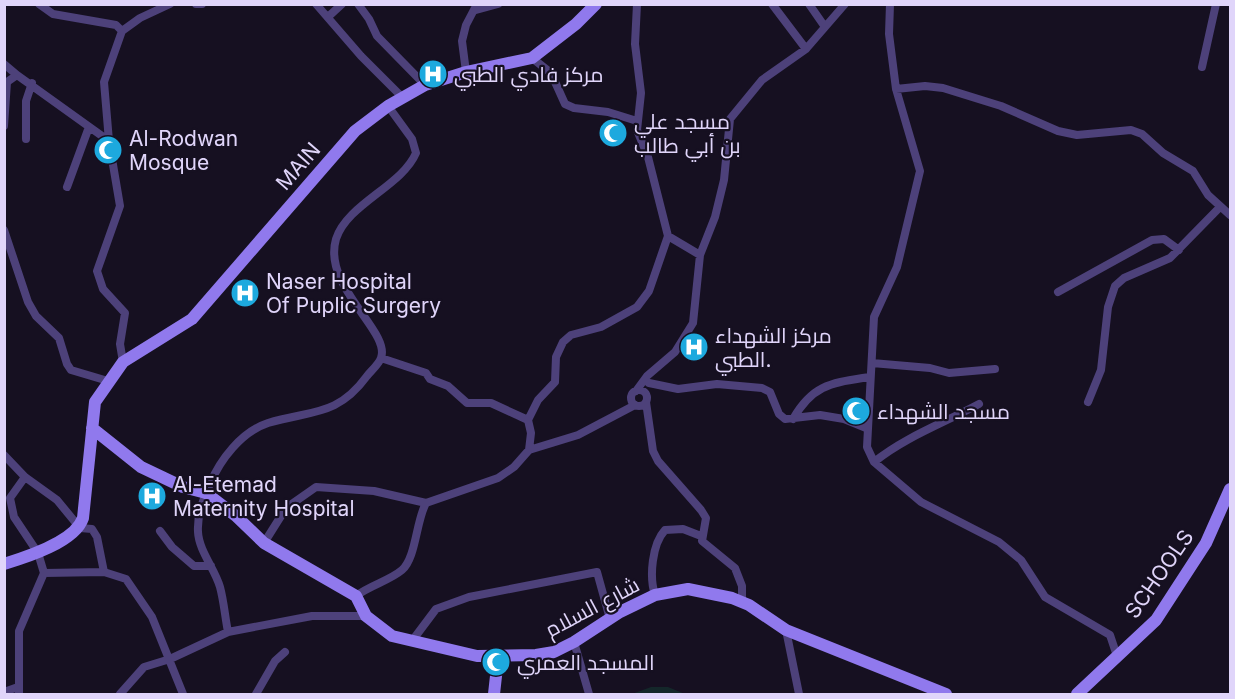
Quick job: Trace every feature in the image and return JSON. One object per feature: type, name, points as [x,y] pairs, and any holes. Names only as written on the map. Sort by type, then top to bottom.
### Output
[{"type":"street","points":[[39,4],[53,14],[116,25],[123,31]]},
{"type":"street","points":[[123,363],[120,345],[125,313],[103,289],[98,271],[120,206],[109,141],[104,82],[123,31],[140,18],[170,4]]},
{"type":"street","points":[[196,4],[202,4]]},
{"type":"street","points":[[316,4],[329,16],[361,56],[403,98]]},
{"type":"street","points":[[329,16],[342,4]]},
{"type":"street","points":[[358,4],[369,19],[377,36],[425,85]]},
{"type":"street","points":[[466,72],[462,41],[466,25],[476,7],[498,4]]},
{"type":"street","name":"MAIN","points":[[80,528],[95,402],[123,363],[192,319],[355,131],[388,106],[425,85],[466,72],[532,58],[576,24],[596,4]]},
{"type":"street","points":[[529,450],[531,433],[528,420],[538,400],[555,382],[556,357],[563,342],[571,334],[601,327],[637,307],[648,291],[668,236],[648,157],[638,134],[641,93],[635,44],[637,4]]},
{"type":"street","points":[[772,4],[806,49]]},
{"type":"street","points":[[809,4],[825,27]]},
{"type":"street","points":[[741,602],[740,575],[725,558],[705,546],[701,536],[706,518],[692,498],[658,461],[647,417],[638,399],[647,376],[675,352],[693,323],[700,255],[715,217],[724,180],[730,119],[762,80],[806,49],[844,4]]},
{"type":"street","points":[[890,4],[889,33],[896,89],[900,111],[918,162],[919,180],[897,267],[874,317],[872,363],[869,377],[870,406],[866,428],[867,447],[874,462],[921,502],[999,542],[1021,560],[1045,597],[1110,635],[1117,656]]},
{"type":"street","points":[[1202,67],[1216,4]]},
{"type":"street","points":[[532,58],[551,73],[565,104],[574,108],[608,112],[638,121]]},
{"type":"street","points":[[4,64],[109,141]]},
{"type":"street","points":[[4,126],[7,81],[17,75]]},
{"type":"street","points":[[26,139],[26,101],[32,83]]},
{"type":"street","points":[[896,89],[925,86],[943,88],[992,102],[1058,131],[1077,135],[1131,130],[1142,134],[1163,153],[1193,171],[1208,195],[1230,215]]},
{"type":"street","points":[[228,632],[220,586],[198,535],[201,504],[217,467],[248,432],[267,424],[332,407],[347,399],[381,358],[381,347],[346,293],[337,274],[334,256],[341,227],[403,170],[416,153],[412,139],[388,106]]},
{"type":"street","points":[[68,187],[89,127]]},
{"type":"street","points":[[1088,402],[1101,370],[1108,307],[1115,286],[1124,278],[1162,264],[1179,250],[1220,207]]},
{"type":"street","points":[[4,230],[28,302],[36,316],[59,338],[71,370],[108,381]]},
{"type":"street","points":[[668,236],[700,255]]},
{"type":"street","points":[[1058,292],[1152,240],[1164,239],[1179,250]]},
{"type":"street","points":[[381,358],[426,373],[430,379],[448,386],[467,403],[491,403],[528,420]]},
{"type":"street","points":[[264,543],[286,508],[316,487],[374,491],[426,503],[498,478],[514,467],[529,450],[578,435],[638,399],[663,363]]},
{"type":"street","points":[[872,363],[930,368],[949,373],[994,369]]},
{"type":"street","points":[[793,419],[803,401],[815,389],[841,381],[869,377]]},
{"type":"street","points":[[649,383],[689,390],[717,384],[762,388],[770,393],[779,414],[793,419],[820,415],[844,419],[866,428]]},
{"type":"street","points":[[874,462],[918,433],[979,404]]},
{"type":"street","points":[[92,428],[141,467],[183,487],[206,494],[236,516],[264,543],[356,597],[403,569],[412,554],[418,517],[426,503]]},
{"type":"street","points":[[4,455],[25,477],[57,500],[80,528]]},
{"type":"street","points":[[4,692],[19,691],[20,631],[44,573],[38,553],[14,517],[10,498],[25,477]]},
{"type":"street","name":"SCHOOLS","points":[[1077,694],[1156,620],[1206,543],[1230,489]]},
{"type":"street","points":[[4,564],[38,553],[80,528],[92,530],[97,537],[104,572]]},
{"type":"street","points":[[655,595],[651,565],[661,534],[665,531],[683,529],[701,536]]},
{"type":"street","points":[[160,531],[171,547],[194,567],[211,566]]},
{"type":"street","points":[[44,573],[104,572],[126,579],[152,617],[183,694]]},
{"type":"street","points":[[412,641],[436,609],[469,597],[597,572],[610,619]]},
{"type":"street","name":"شارع السلام","points":[[356,597],[366,616],[392,636],[477,656],[498,658],[554,652],[655,595],[688,589],[709,592],[741,602],[786,630],[946,694]]},
{"type":"street","points":[[120,694],[144,667],[170,659],[228,632],[267,622],[312,616],[366,616]]},
{"type":"street","points":[[786,630],[799,694]]},
{"type":"street","points":[[574,642],[589,694]]},
{"type":"street","points":[[256,694],[275,661],[285,652]]},
{"type":"street","points":[[494,694],[498,658]]},
{"type":"green space","points":[[651,687],[668,687],[685,694],[632,694]]},
{"type":"place","name":"مركز فادي الطبي","points":[[433,74]]},
{"type":"place","name":"مسجد علي بن أبي طالب","points":[[613,133]]},
{"type":"place","name":"Al-Rodwan Mosque","points":[[108,150]]},
{"type":"place","name":"Naser Hospital Of Puplic Surgery","points":[[245,293]]},
{"type":"place","name":"مركز الشهداء الطبي.","points":[[694,347]]},
{"type":"place","name":"مسجد الشهداء","points":[[856,411]]},
{"type":"place","name":"Al-Etemad Maternity Hospital","points":[[152,496]]},
{"type":"place","name":"المسجد العمري","points":[[496,662]]}]
